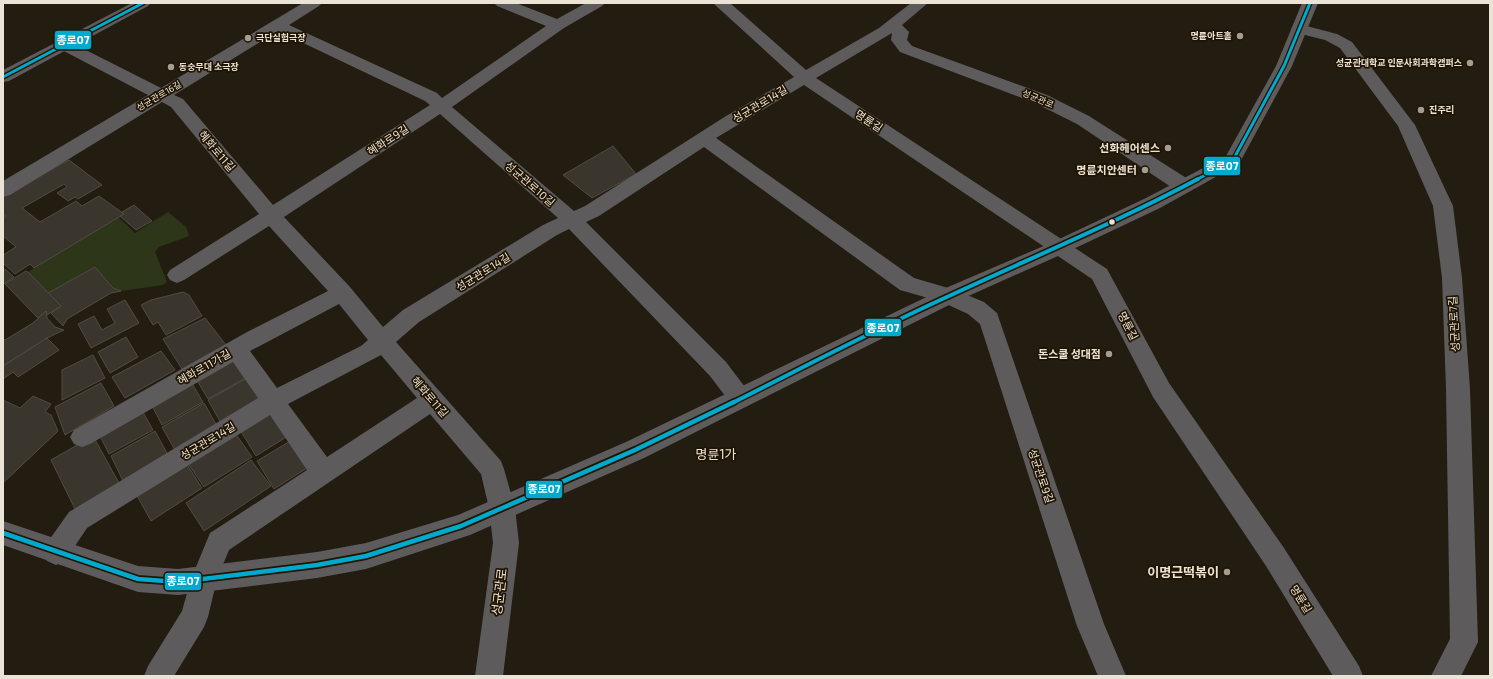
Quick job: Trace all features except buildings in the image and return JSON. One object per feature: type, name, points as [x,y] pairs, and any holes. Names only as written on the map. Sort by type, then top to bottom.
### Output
[{"type":"street","points":[[3,78],[143,3]]},
{"type":"street","name":"성균관로16길","points":[[3,190],[314,3]]},
{"type":"street","points":[[502,3],[558,25]]},
{"type":"street","name":"혜화로9길","points":[[177,275],[440,106],[558,25],[597,3]]},
{"type":"street","name":"명륜길","points":[[721,3],[804,78],[1060,246],[1100,274],[1161,390],[1275,557],[1349,676]]},
{"type":"street","name":"성균관로14길","points":[[56,552],[78,520],[274,401],[369,352],[381,340],[411,316],[550,230],[592,211],[704,138],[804,78],[885,32],[920,3]]},
{"type":"street","points":[[3,533],[138,579],[178,582],[317,565],[366,556],[461,526],[634,450],[948,296],[1153,203],[1234,160],[1284,66],[1310,3]]},
{"type":"street","name":"성균관로10길","points":[[278,25],[431,97],[572,220],[718,369],[740,398]]},
{"type":"street","name":"성균관로","points":[[892,26],[901,32],[899,40],[906,49],[1041,99],[1083,120],[1184,186]]},
{"type":"street","name":"성균관로7길","points":[[1299,29],[1331,37],[1346,46],[1406,125],[1443,206],[1452,278],[1458,389],[1464,642],[1445,676]]},
{"type":"street","name":"혜화로11길","points":[[64,45],[177,103],[257,200],[343,293],[381,340],[492,469],[502,508]]},
{"type":"street","points":[[704,138],[907,284],[948,296]]},
{"type":"street","points":[[236,349],[343,293]]},
{"type":"street","name":"성균관로9길","points":[[948,296],[976,308],[989,319],[1091,626],[1112,676]]},
{"type":"street","name":"혜화로11가길","points":[[82,437],[236,349],[324,473]]},
{"type":"street","points":[[158,676],[194,618],[204,579],[219,542],[433,400]]},
{"type":"street","name":"성균관로","points":[[489,676],[506,543],[502,508]]},
{"type":"green space","points":[[168,212],[186,227],[189,236],[159,247],[155,252],[167,282],[163,285],[121,291],[113,288],[95,267],[48,293],[28,272],[118,217],[135,233]]},
{"type":"transit line","name":"종로07","points":[[3,77],[143,3]]},
{"type":"transit line","name":"종로07","points":[[3,533],[138,579],[178,582],[317,565],[366,556],[461,526],[635,450],[948,296],[1060,247],[1153,203],[1233,160],[1284,66],[1310,3]]},
{"type":"place","name":"명륜아트홀","points":[[1240,36]]},
{"type":"place","name":"극단실험극장","points":[[248,38]]},
{"type":"place","name":"성균관대학교 인문사회과학캠퍼스","points":[[1470,63]]},
{"type":"place","name":"동숭무대 소극장","points":[[171,67]]},
{"type":"place","name":"진주리","points":[[1421,110]]},
{"type":"place","name":"선화헤어센스","points":[[1168,148]]},
{"type":"place","name":"명륜치안센터","points":[[1145,170]]},
{"type":"place","name":"돈스쿨 성대점","points":[[1109,354]]},
{"type":"place","name":"이명근떡볶이","points":[[1227,572]]},
{"type":"district","name":"명륜1가","points":[[716,454]]}]
